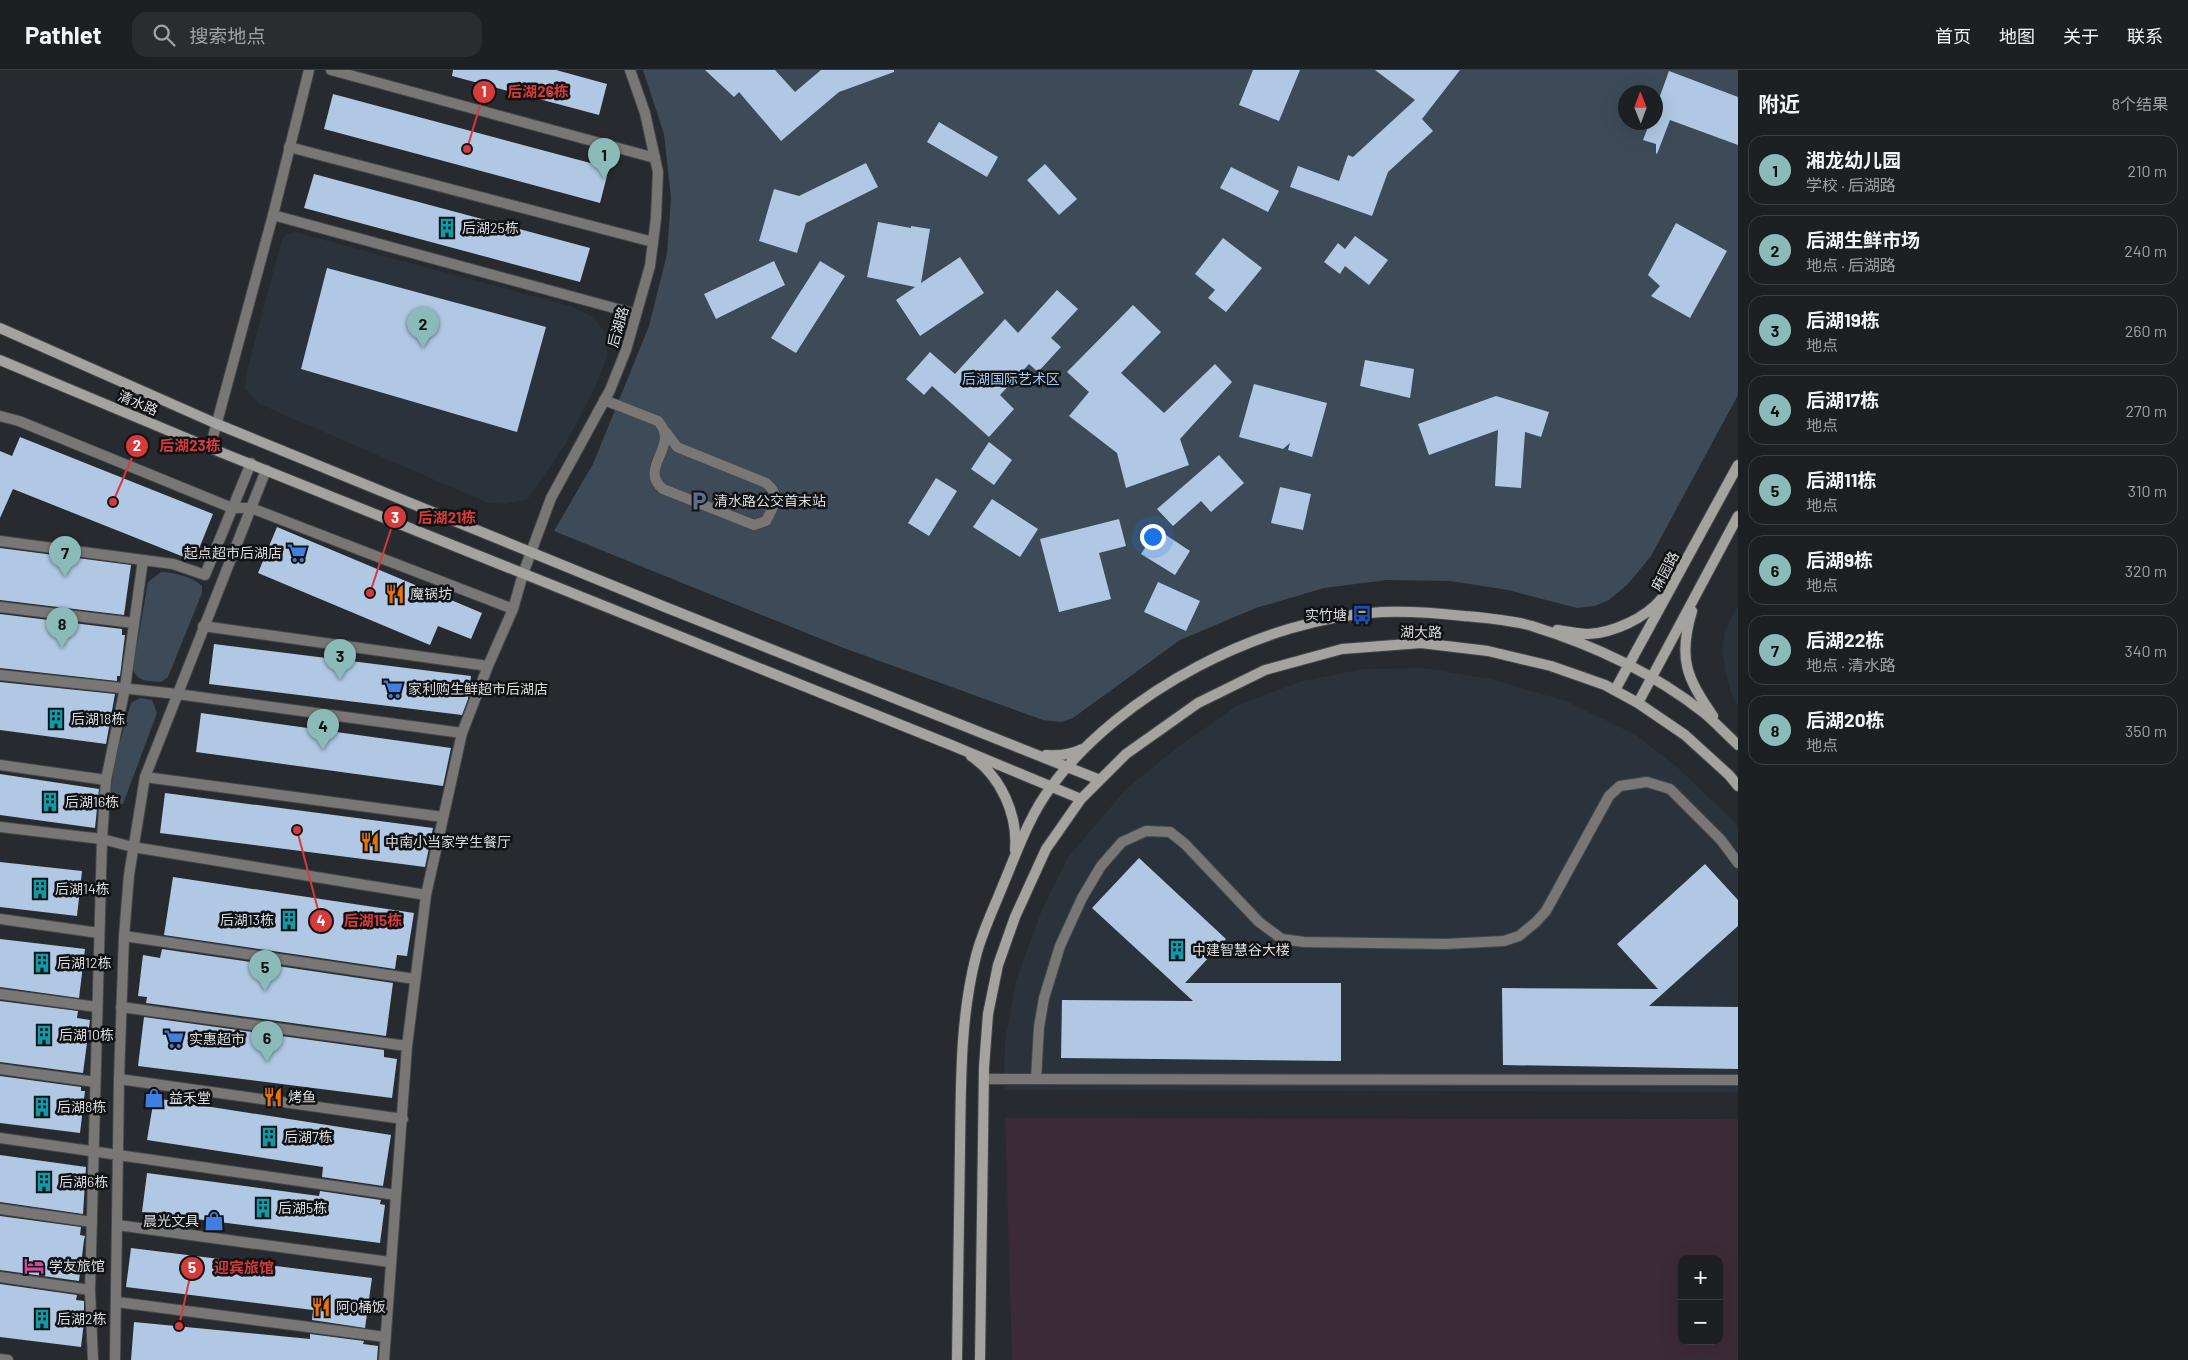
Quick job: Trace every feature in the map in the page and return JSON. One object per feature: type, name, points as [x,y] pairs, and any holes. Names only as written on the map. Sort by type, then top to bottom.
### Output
[{"type":"main road","points":[[0,328],[217,424],[1100,780]]},
{"type":"main road","name":"清水路","points":[[0,360],[210,448],[951,745]]},
{"type":"main road","name":"麻园路","points":[[1615,690],[1738,465]]},
{"type":"main road","points":[[1638,703],[1738,516]]},
{"type":"main road","points":[[1023,749],[1058,756],[1072,754],[1093,741],[1155,692],[1195,667],[1238,647],[1279,632],[1333,619],[1380,612],[1425,612],[1588,634],[1605,632],[1641,616],[1658,603],[1674,584]]},
{"type":"main road","points":[[1697,592],[1686,631],[1684,650],[1687,668],[1694,687],[1723,731]]},
{"type":"main road","points":[[1528,625],[1572,640],[1652,677],[1703,712],[1738,745]]},
{"type":"main road","name":"湖大路","points":[[980,1360],[984,1079],[988,1014],[998,966],[1015,917],[1046,849],[1081,799],[1126,754],[1198,703],[1266,670],[1342,649],[1421,643],[1488,650],[1551,666],[1615,690],[1638,703],[1684,735],[1729,775],[1738,786]]},
{"type":"main road","points":[[957,1360],[961,1095],[965,1018],[976,954],[1026,828],[1052,786],[1093,741]]},
{"type":"main road","points":[[951,745],[1081,799]]},
{"type":"main road","points":[[951,745],[974,758],[986,768],[1008,801],[1015,832],[1014,858]]},
{"type":"street","points":[[210,448],[273,215],[309,70]]},
{"type":"street","points":[[331,70],[654,158]]},
{"type":"street","name":"后湖路","points":[[384,1360],[407,1046],[415,979],[426,895],[462,733],[513,609],[523,574],[551,498],[604,400],[626,350],[650,266],[658,172],[645,113],[630,70]]},
{"type":"street","points":[[289,147],[653,242]]},
{"type":"street","points":[[273,215],[636,314]]},
{"type":"street","points":[[604,400],[658,421],[677,447],[766,483],[776,492],[766,521],[754,525],[657,485],[654,473],[666,432]]},
{"type":"street","points":[[0,416],[19,421],[232,508],[251,508],[513,609]]},
{"type":"street","points":[[0,541],[173,564],[205,575],[251,463]]},
{"type":"street","points":[[115,1360],[121,1007],[124,936],[133,847],[145,777],[266,470]]},
{"type":"street","points":[[93,1360],[90,1290],[102,839],[106,780],[125,688],[143,560]]},
{"type":"street","points":[[0,607],[134,623]]},
{"type":"street","points":[[203,626],[488,666]]},
{"type":"street","points":[[0,674],[177,694],[462,733]]},
{"type":"street","points":[[0,765],[106,780]]},
{"type":"street","points":[[145,777],[443,817]]},
{"type":"street","points":[[1036,1079],[1039,1027],[1044,998],[1060,946],[1082,898],[1101,866],[1122,842],[1146,831],[1170,832],[1185,844],[1259,922],[1282,939],[1304,942],[1445,944],[1504,941],[1519,936],[1546,911],[1609,796],[1620,786],[1647,782],[1670,789],[1721,840],[1738,863]]},
{"type":"street","points":[[0,827],[102,839],[133,847],[426,895]]},
{"type":"street","points":[[0,919],[99,933]]},
{"type":"street","points":[[124,936],[415,979]]},
{"type":"street","points":[[0,994],[97,1006]]},
{"type":"street","points":[[121,1007],[407,1046]]},
{"type":"street","points":[[0,1069],[95,1082]]},
{"type":"street","points":[[119,1079],[402,1119]]},
{"type":"street","points":[[984,1079],[1738,1080]]},
{"type":"street","points":[[0,1138],[396,1195]]},
{"type":"street","points":[[0,1209],[92,1222]]},
{"type":"street","points":[[117,1226],[390,1262]]},
{"type":"street","points":[[0,1277],[90,1290]]},
{"type":"street","points":[[117,1302],[385,1338]]},
{"type":"street","points":[[0,1359],[8,1360]]},
{"type":"shaded area","points":[[295,232],[570,306],[591,316],[606,333],[607,356],[595,388],[565,445],[528,499],[505,504],[488,503],[259,404],[245,389],[247,371],[281,242],[286,234]]},
{"type":"shaded area","points":[[1738,605],[1738,706],[1732,696],[1726,675],[1722,650],[1725,630]]},
{"type":"shaded area","points":[[1424,668],[1491,679],[1566,701],[1636,735],[1678,768],[1734,821],[1738,827],[1738,1092],[1004,1090],[1005,1041],[1016,980],[1043,907],[1068,857],[1125,790],[1179,746],[1238,705],[1302,681],[1363,669]]},
{"type":"shaded area","points":[[1005,1118],[1738,1119],[1738,1360],[1012,1360]]},
{"type":"green space","name":"后湖国际艺术区","points":[[643,70],[1738,70],[1738,395],[1651,556],[1628,584],[1609,600],[1595,606],[1577,608],[1508,590],[1450,581],[1387,580],[1324,588],[1256,608],[1180,640],[1073,718],[1061,722],[1043,720],[841,647],[554,531],[593,464],[649,326],[667,254],[671,198],[664,134]]},
{"type":"green space","points":[[161,572],[177,574],[193,580],[202,586],[202,593],[168,677],[161,682],[140,678],[133,668],[148,582]]},
{"type":"green space","points":[[140,698],[152,700],[157,713],[123,804],[110,802],[114,763],[131,703]]},
{"type":"building","points":[[453,70],[556,70],[607,84],[599,115],[452,76]]},
{"type":"building","points":[[705,70],[775,70],[795,92],[821,70],[894,70],[894,72],[839,92],[781,141],[739,92],[734,97]]},
{"type":"building","points":[[1253,70],[1300,70],[1279,121],[1239,105]]},
{"type":"building","points":[[1375,70],[1460,70],[1422,119],[1433,131],[1388,172],[1372,216],[1290,187],[1298,166],[1339,181],[1348,155],[1353,157],[1415,100]]},
{"type":"building","points":[[1669,71],[1738,97],[1738,145],[1670,120],[1657,154],[1656,144],[1643,140],[1647,130],[1663,130],[1663,88]]},
{"type":"building","points":[[333,94],[609,168],[600,203],[324,129]]},
{"type":"building","points":[[939,122],[998,157],[987,177],[927,142]]},
{"type":"building","points":[[866,163],[878,187],[806,223],[797,253],[759,241],[774,189],[799,196]]},
{"type":"building","points":[[1045,164],[1077,199],[1059,215],[1027,180]]},
{"type":"building","points":[[1231,167],[1279,191],[1268,212],[1220,188]]},
{"type":"building","name":"后湖25栋","points":[[314,174],[590,248],[580,282],[304,208]]},
{"type":"building","points":[[878,222],[911,228],[911,226],[930,229],[921,283],[960,257],[984,293],[920,336],[896,300],[915,287],[867,277]]},
{"type":"building","points":[[1676,223],[1727,251],[1690,318],[1651,296],[1660,286],[1648,275]]},
{"type":"building","points":[[1355,236],[1388,260],[1369,285],[1345,266],[1340,274],[1324,262],[1338,243],[1345,249]]},
{"type":"building","points":[[1223,238],[1262,268],[1226,312],[1208,298],[1215,290],[1195,274]]},
{"type":"building","points":[[774,261],[785,285],[716,319],[704,294]]},
{"type":"building","points":[[820,261],[845,276],[796,353],[771,338]]},
{"type":"building","points":[[327,268],[546,327],[517,432],[301,369]]},
{"type":"building","points":[[1057,290],[1078,309],[1051,338],[1061,347],[1038,372],[1029,364],[1000,395],[1014,409],[989,437],[932,386],[924,395],[906,379],[930,352],[955,374],[1005,319],[1018,333]]},
{"type":"building","points":[[1133,305],[1161,332],[1121,373],[1164,413],[1215,364],[1232,382],[1180,439],[1189,465],[1126,488],[1117,453],[1069,416],[1089,392],[1067,372]]},
{"type":"building","points":[[1365,360],[1414,369],[1410,398],[1360,386]]},
{"type":"building","points":[[1254,384],[1327,403],[1312,457],[1288,450],[1290,443],[1283,449],[1239,437]]},
{"type":"building","points":[[1496,396],[1549,412],[1541,437],[1525,432],[1521,488],[1495,486],[1498,430],[1429,455],[1418,424]]},
{"type":"building","points":[[20,437],[213,514],[194,561],[13,489],[0,518],[0,451],[12,456]]},
{"type":"building","points":[[989,442],[1012,460],[994,485],[971,469]]},
{"type":"building","points":[[1219,455],[1244,483],[1211,512],[1201,501],[1173,526],[1157,509]]},
{"type":"building","points":[[936,478],[957,491],[929,536],[908,523]]},
{"type":"building","points":[[1280,487],[1311,494],[1303,530],[1271,523]]},
{"type":"building","points":[[992,499],[1038,529],[1020,557],[973,527]]},
{"type":"building","points":[[1119,519],[1126,546],[1099,553],[1111,599],[1059,612],[1040,539]]},
{"type":"building","points":[[277,527],[482,613],[471,639],[438,626],[430,645],[258,573]]},
{"type":"building","points":[[1157,529],[1190,551],[1175,575],[1141,554]]},
{"type":"building","points":[[0,548],[131,565],[124,615],[0,600]]},
{"type":"building","points":[[1158,582],[1200,601],[1186,631],[1144,612]]},
{"type":"building","points":[[0,614],[122,629],[122,635],[125,635],[120,676],[117,676],[117,681],[0,668]]},
{"type":"building","points":[[214,644],[471,676],[468,699],[462,715],[209,684]]},
{"type":"building","name":"后湖18栋","points":[[0,682],[115,694],[106,744],[0,730]]},
{"type":"building","points":[[201,713],[451,748],[443,786],[196,752]]},
{"type":"building","name":"后湖16栋","points":[[0,774],[99,789],[95,828],[0,815]]},
{"type":"building","points":[[165,793],[433,828],[425,867],[160,833]]},
{"type":"building","name":"中建智慧谷大楼","points":[[1139,858],[1226,939],[1185,983],[1341,983],[1341,1061],[1061,1058],[1062,1000],[1193,1001],[1092,908]]},
{"type":"building","name":"后湖14栋","points":[[0,862],[82,871],[77,916],[0,907]]},
{"type":"building","points":[[1705,864],[1738,900],[1738,926],[1649,1006],[1738,1007],[1738,1069],[1503,1065],[1502,988],[1658,989],[1617,944]]},
{"type":"building","name":"后湖13栋","points":[[173,877],[414,913],[407,956],[397,955],[395,969],[164,935]]},
{"type":"building","name":"后湖12栋","points":[[0,939],[85,949],[79,998],[0,987]]},
{"type":"building","points":[[162,949],[393,983],[386,1036],[146,1003],[147,997],[138,996],[143,955],[160,958]]},
{"type":"building","name":"后湖10栋","points":[[0,1001],[78,1011],[77,1018],[90,1020],[83,1073],[0,1062]]},
{"type":"building","points":[[144,1017],[384,1050],[384,1057],[397,1059],[392,1098],[138,1066]]},
{"type":"building","name":"后湖8栋","points":[[0,1076],[81,1087],[81,1091],[85,1091],[80,1133],[0,1123]]},
{"type":"building","name":"后湖7栋","points":[[154,1098],[391,1135],[383,1186],[322,1177],[323,1167],[147,1140]]},
{"type":"building","name":"后湖6栋","points":[[0,1155],[86,1167],[83,1214],[0,1202]]},
{"type":"building","name":"后湖5栋","points":[[147,1173],[319,1196],[320,1191],[381,1200],[380,1204],[385,1205],[380,1243],[142,1212]]},
{"type":"building","points":[[0,1216],[81,1227],[80,1235],[85,1236],[79,1281],[0,1270]]},
{"type":"building","points":[[131,1248],[372,1278],[365,1328],[312,1320],[313,1310],[126,1287]]},
{"type":"building","name":"后湖2栋","points":[[0,1284],[77,1295],[76,1300],[84,1301],[81,1347],[0,1337]]},
{"type":"building","points":[[134,1322],[310,1339],[310,1334],[364,1341],[363,1344],[378,1346],[377,1360],[131,1360]]},
{"type":"place","name":"后湖26栋","points":[[467,149]]},
{"type":"place","name":"湘龙幼儿园","points":[[604,179]]},
{"type":"place","name":"后湖25栋","points":[[447,228]]},
{"type":"place","name":"后湖生鲜市场","points":[[423,348]]},
{"type":"place","name":"清水路公交首末站","points":[[699,501]]},
{"type":"place","name":"后湖23栋","points":[[113,502]]},
{"type":"place","name":"起点超市后湖店","points":[[297,553]]},
{"type":"place","name":"后湖22栋","points":[[65,577]]},
{"type":"place","name":"后湖21栋","points":[[370,593]]},
{"type":"place","name":"魔锅坊","points":[[395,594]]},
{"type":"place","name":"实竹塘","points":[[1362,615]]},
{"type":"place","name":"后湖20栋","points":[[62,648]]},
{"type":"place","name":"后湖19栋","points":[[340,680]]},
{"type":"place","name":"家利购生鲜超市后湖店","points":[[393,689]]},
{"type":"place","name":"后湖18栋","points":[[56,719]]},
{"type":"place","name":"后湖17栋","points":[[323,750]]},
{"type":"place","name":"后湖16栋","points":[[50,802]]},
{"type":"place","name":"后湖15栋","points":[[297,830]]},
{"type":"place","name":"中南小当家学生餐厅","points":[[370,842]]},
{"type":"place","name":"后湖14栋","points":[[40,889]]},
{"type":"place","name":"后湖13栋","points":[[289,920]]},
{"type":"place","name":"中建智慧谷大楼","points":[[1177,950]]},
{"type":"place","name":"后湖12栋","points":[[42,963]]},
{"type":"place","name":"后湖11栋","points":[[265,991]]},
{"type":"place","name":"后湖10栋","points":[[44,1035]]},
{"type":"place","name":"实惠超市","points":[[174,1039]]},
{"type":"place","name":"后湖9栋","points":[[267,1062]]},
{"type":"place","name":"烤鱼","points":[[273,1097]]},
{"type":"place","name":"益禾堂","points":[[154,1098]]},
{"type":"place","name":"后湖8栋","points":[[42,1107]]},
{"type":"place","name":"后湖7栋","points":[[269,1137]]},
{"type":"place","name":"后湖6栋","points":[[44,1182]]},
{"type":"place","name":"后湖5栋","points":[[263,1208]]},
{"type":"place","name":"晨光文具","points":[[214,1221]]},
{"type":"place","name":"学友旅馆","points":[[34,1266]]},
{"type":"place","name":"阿Q桶饭","points":[[321,1307]]},
{"type":"place","name":"后湖2栋","points":[[42,1319]]},
{"type":"place","name":"迎宾旅馆","points":[[179,1326]]}]
